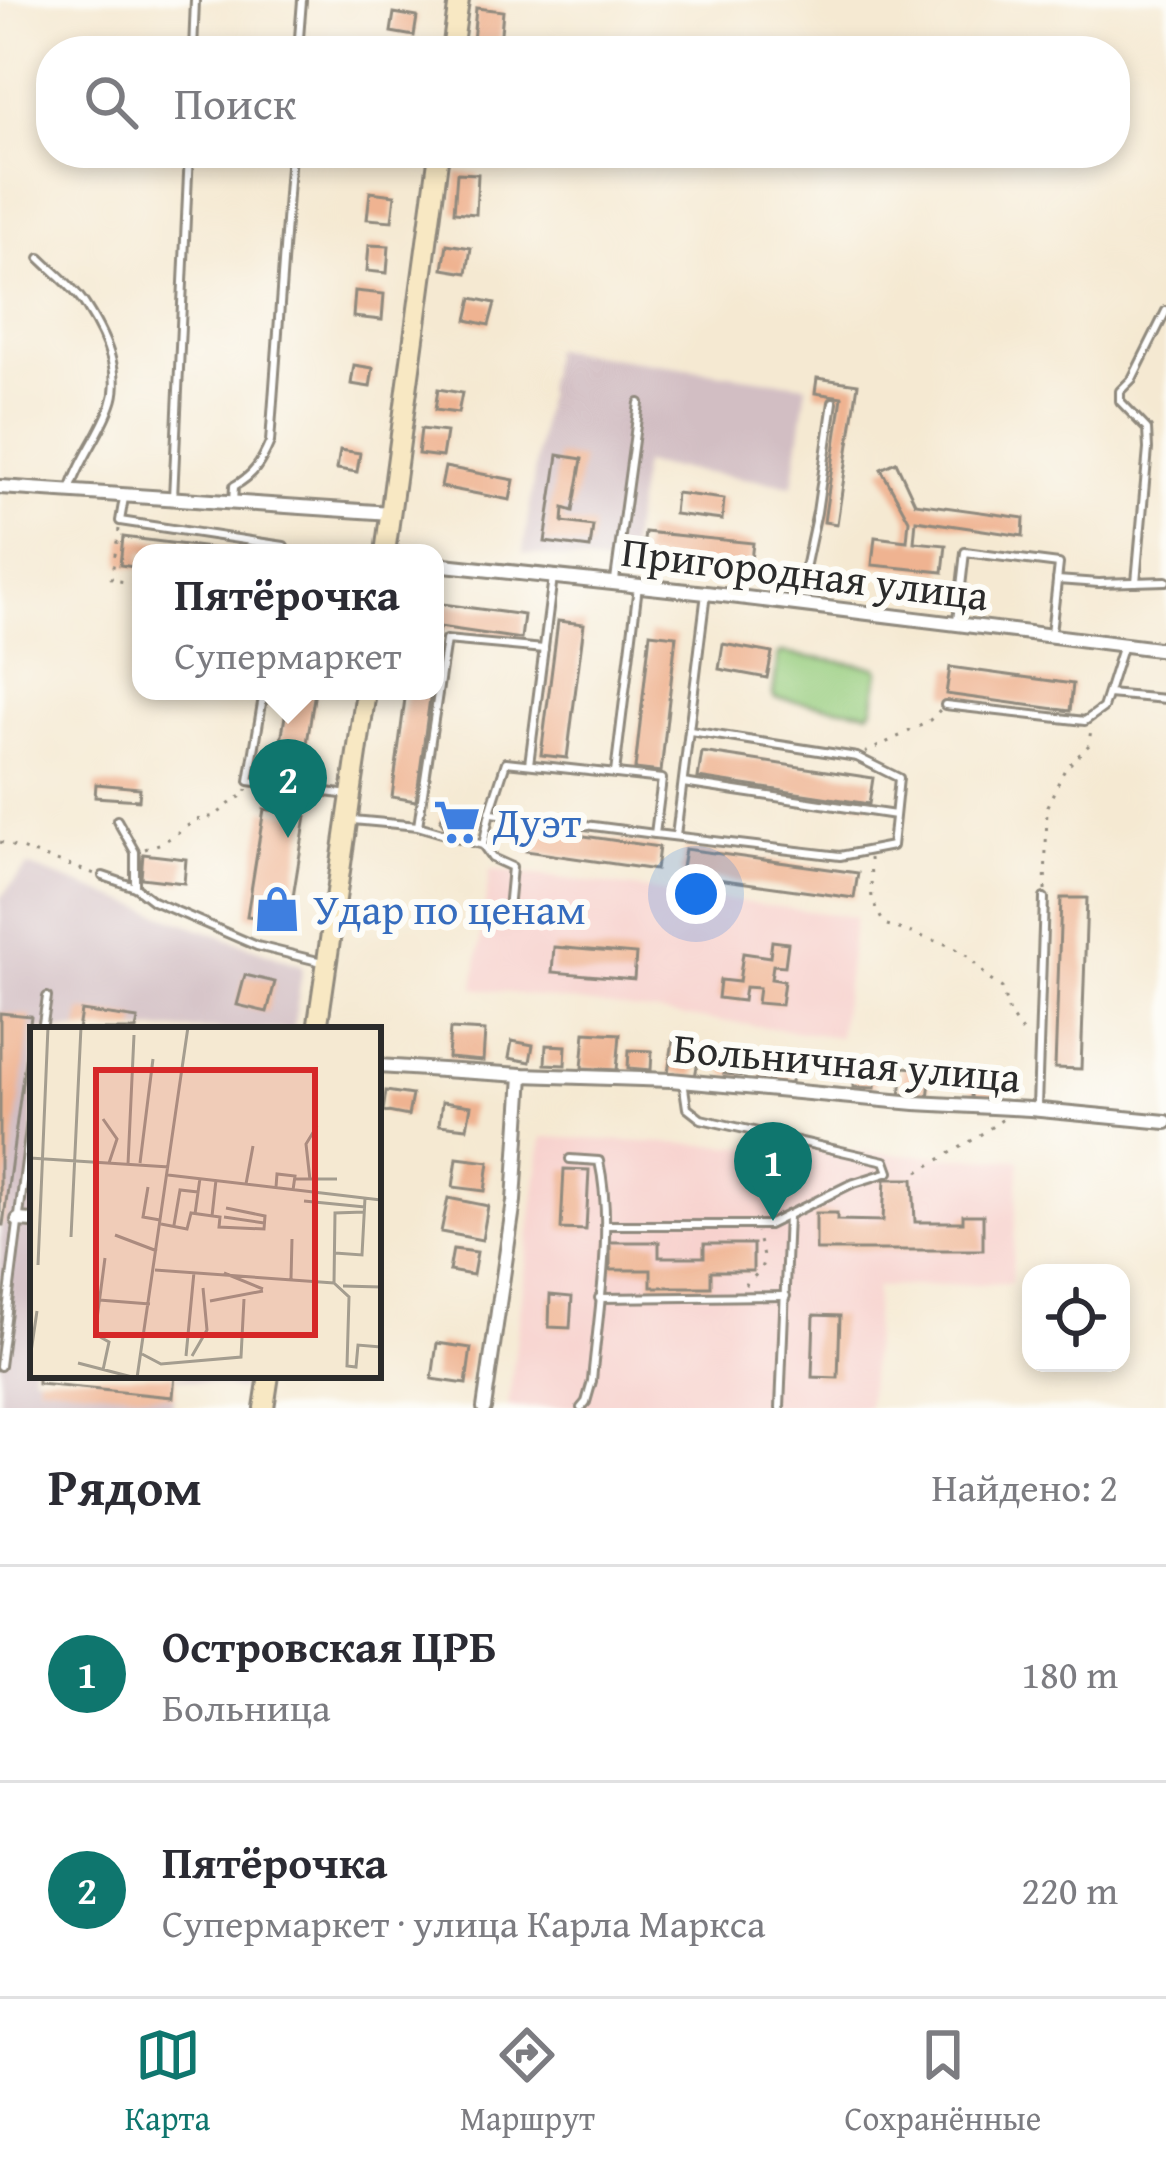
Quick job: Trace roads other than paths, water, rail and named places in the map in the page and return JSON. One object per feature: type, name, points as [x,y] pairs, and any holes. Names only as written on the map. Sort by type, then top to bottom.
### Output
[{"type":"main road","points":[[454,36],[459,0]]},
{"type":"main road","points":[[386,544],[437,168]]},
{"type":"main road","points":[[317,1027],[365,700]]},
{"type":"main road","points":[[264,1408],[269,1378]]},
{"type":"street","points":[[0,487],[391,513]]},
{"type":"street","name":"Пригородная улица","points":[[444,564],[1166,650]]},
{"type":"street","name":"Больничная улица","points":[[381,1066],[683,1081],[1166,1122]]},
{"type":"street","points":[[484,1408],[514,1201],[522,1076]]},
{"type":"lane","points":[[194,36],[195,0]]},
{"type":"lane","points":[[299,36],[302,0]]},
{"type":"lane","points":[[173,498],[188,168]]},
{"type":"lane","points":[[233,502],[233,487],[261,465],[270,442],[290,168]]},
{"type":"lane","points":[[40,258],[85,303],[115,369],[114,401],[76,468],[70,491]]},
{"type":"lane","points":[[1136,582],[1147,429],[1120,401],[1120,391],[1132,379],[1166,311]]},
{"type":"lane","points":[[797,605],[833,402]]},
{"type":"lane","points":[[614,583],[639,403]]},
{"type":"lane","points":[[124,495],[120,521],[271,544]]},
{"type":"lane","points":[[957,624],[965,552],[1059,564],[1050,636]]},
{"type":"lane","points":[[529,764],[553,576]]},
{"type":"lane","points":[[1057,580],[1166,581]]},
{"type":"lane","points":[[615,774],[638,586]]},
{"type":"lane","points":[[676,836],[706,593]]},
{"type":"lane","points":[[444,653],[446,640],[544,649]]},
{"type":"lane","points":[[945,705],[1085,721],[1103,708],[1123,645]]},
{"type":"lane","points":[[1108,694],[1166,700]]},
{"type":"lane","points":[[262,700],[249,781],[351,796]]},
{"type":"lane","points":[[418,826],[437,700]]},
{"type":"lane","points":[[490,812],[840,856],[892,846],[899,778],[857,757],[690,731]]},
{"type":"lane","points":[[507,920],[512,867],[492,857],[484,844],[506,762],[662,779],[655,834]]},
{"type":"lane","points":[[683,783],[896,814]]},
{"type":"lane","points":[[348,819],[418,826],[484,844]]},
{"type":"lane","points":[[117,820],[136,852],[135,887]]},
{"type":"lane","points":[[103,876],[257,946],[327,964]]},
{"type":"lane","points":[[1037,1111],[1045,898]]},
{"type":"lane","points":[[42,1027],[46,997]]},
{"type":"lane","points":[[605,1226],[768,1225],[851,1184],[889,1172],[885,1161],[701,1119],[686,1108],[683,1081]]},
{"type":"lane","points":[[0,1366],[26,1220],[30,1154]]},
{"type":"lane","points":[[570,1159],[599,1161],[603,1178],[605,1226],[592,1381],[581,1408]]},
{"type":"lane","points":[[780,1408],[788,1216]]},
{"type":"lane","points":[[599,1298],[786,1296]]},
{"type":"place","name":"Дуэт","points":[[457,822]]},
{"type":"place","name":"Пятёрочка","points":[[288,838]]},
{"type":"place","name":"Удар по ценам","points":[[277,909]]},
{"type":"place","name":"Островская ЦРБ","points":[[773,1221]]}]
